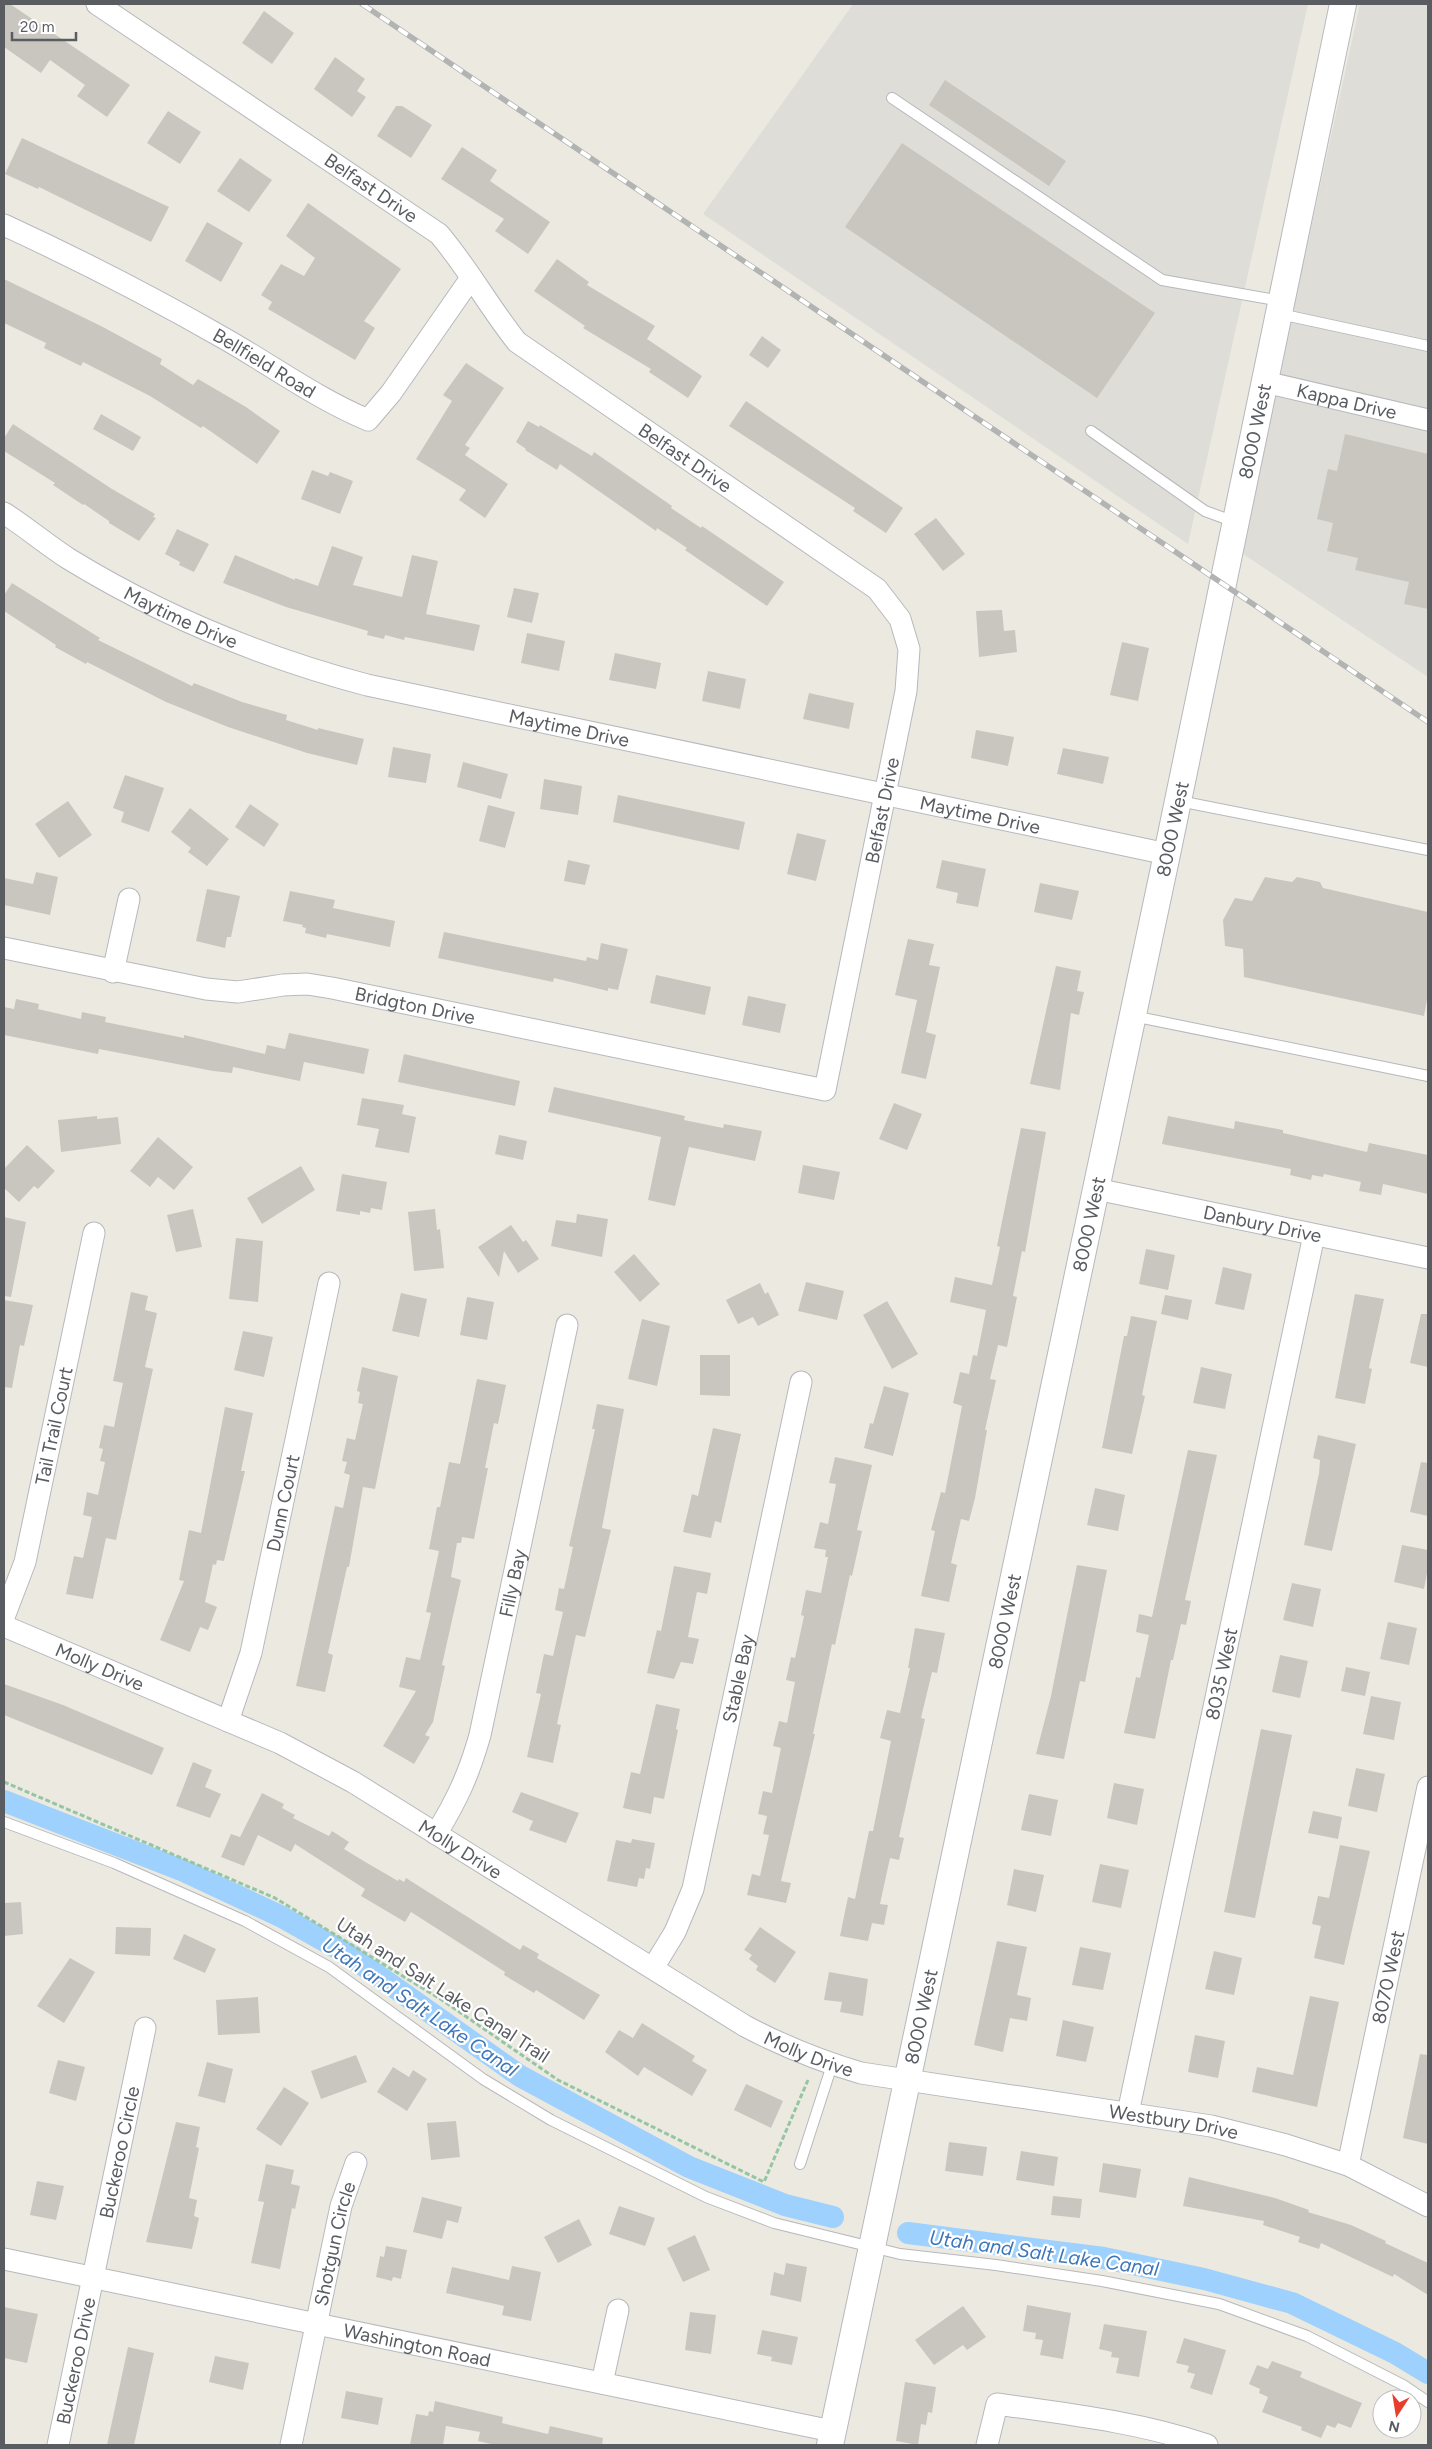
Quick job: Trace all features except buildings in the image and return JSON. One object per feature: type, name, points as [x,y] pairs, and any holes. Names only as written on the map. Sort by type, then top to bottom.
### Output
[{"type":"street","name":"Belfast Drive","points":[[97,4],[439,234],[458,256],[496,316],[517,342],[877,589],[900,619],[909,649],[906,691],[825,1090]]},
{"type":"street","name":"8000 West","points":[[831,2438],[1133,1016],[1343,4]]},
{"type":"street","name":"Bellfield Road","points":[[4,225],[78,259],[161,302],[245,350],[336,407],[368,420],[391,392],[471,278]]},
{"type":"street","name":"Kappa Drive","points":[[1265,382],[1428,420]]},
{"type":"street","name":"Maytime Drive","points":[[4,513],[68,558],[141,601],[254,650],[314,671],[367,685],[1167,854]]},
{"type":"street","points":[[113,972],[129,899]]},
{"type":"street","name":"Bridgton Drive","points":[[4,948],[190,987],[238,992],[283,985],[307,984],[332,988],[825,1090]]},
{"type":"street","name":"Danbury Drive","points":[[1096,1189],[1428,1258]]},
{"type":"street","name":"Tail Trail Court","points":[[4,1617],[25,1562],[94,1233]]},
{"type":"street","name":"8035 West","points":[[1128,2112],[1314,1235]]},
{"type":"street","name":"Dunn Court","points":[[228,1721],[248,1662],[259,1619],[329,1283]]},
{"type":"street","name":"Filly Bay","points":[[436,1834],[469,1773],[480,1735],[567,1325]]},
{"type":"street","name":"Stable Bay","points":[[653,1968],[675,1932],[693,1889],[801,1382]]},
{"type":"street","name":"Molly Drive","points":[[4,1626],[296,1751],[353,1782],[745,2026],[783,2046],[832,2065],[861,2073],[908,2081]]},
{"type":"street","name":"8070 West","points":[[1348,2165],[1428,1787]]},
{"type":"street","name":"Buckeroo Circle","points":[[93,2277],[145,2028]]},
{"type":"street","name":"Westbury Drive","points":[[908,2081],[1128,2112],[1211,2126],[1286,2144],[1348,2165],[1428,2206]]},
{"type":"street","name":"Shotgun Circle","points":[[291,2445],[341,2206],[356,2163]]},
{"type":"street","name":"Washington Road","points":[[4,2259],[602,2383],[831,2438]]},
{"type":"street","name":"Buckeroo Drive","points":[[58,2445],[93,2277]]},
{"type":"street","points":[[602,2383],[618,2310]]},
{"type":"street","points":[[986,2445],[996,2404],[1112,2421],[1177,2435],[1207,2445]]},
{"type":"lane","points":[[892,98],[1162,280],[1428,346]]},
{"type":"lane","points":[[1091,431],[1206,511],[1236,522]]},
{"type":"lane","points":[[1178,800],[1428,850]]},
{"type":"lane","points":[[1133,1016],[1428,1076]]},
{"type":"lane","points":[[4,1822],[114,1862],[245,1921],[329,1967],[483,2079],[534,2110],[706,2197],[774,2223],[871,2248],[900,2254],[996,2265],[1102,2281],[1219,2304],[1307,2336],[1403,2385],[1428,2402]]},
{"type":"lane","points":[[800,2164],[832,2065]]},
{"type":"path","name":"Utah and Salt Lake Canal Trail","points":[[4,1782],[274,1898],[442,2000],[558,2080],[764,2182],[808,2080]]},
{"type":"shaded area","points":[[853,4],[1308,4],[1188,544],[703,214]]},
{"type":"shaded area","points":[[1360,4],[1428,4],[1428,677],[1240,552]]},
{"type":"waterway","name":"Utah and Salt Lake Canal","points":[[4,1801],[184,1871],[280,1916],[346,1953],[520,2076],[689,2167],[785,2205],[833,2217]]},
{"type":"waterway","name":"Utah and Salt Lake Canal","points":[[908,2233],[1104,2258],[1204,2279],[1292,2303],[1395,2353],[1428,2373]]},
{"type":"railway","points":[[362,4],[1428,722]]}]
